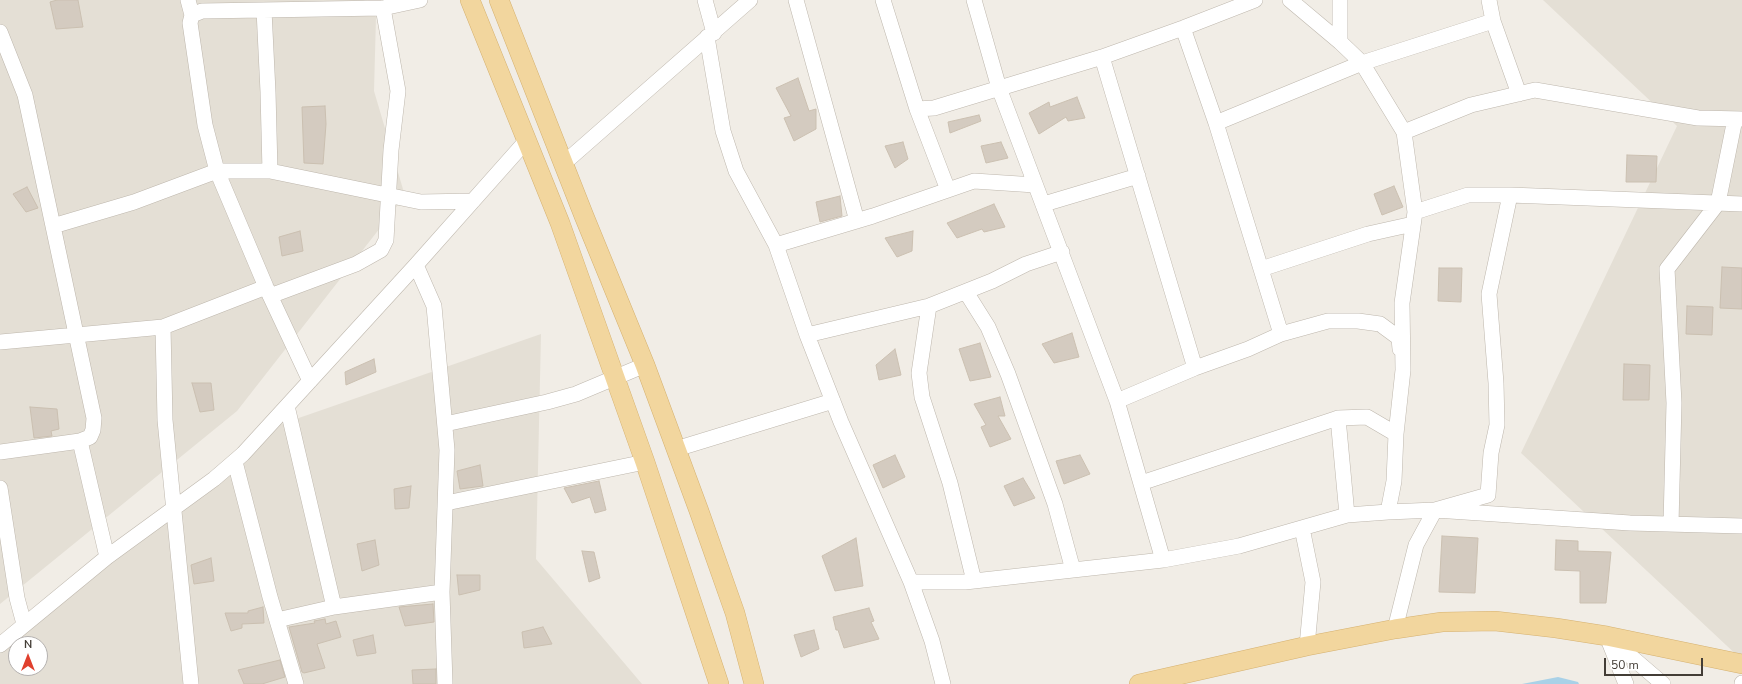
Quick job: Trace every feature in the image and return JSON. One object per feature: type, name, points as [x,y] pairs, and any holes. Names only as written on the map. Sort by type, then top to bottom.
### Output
[{"type":"main road","points":[[470,0],[560,223],[645,462],[719,684]]},
{"type":"main road","points":[[499,0],[563,164],[645,365],[735,613],[754,684]]},
{"type":"main road","points":[[1139,684],[1307,646],[1395,629],[1442,622],[1495,621],[1556,628],[1607,636],[1742,664]]},
{"type":"street","points":[[188,0],[192,15],[190,23],[205,125],[217,172],[268,292],[310,382]]},
{"type":"street","points":[[192,15],[202,11],[383,8],[420,0]]},
{"type":"street","points":[[705,0],[723,131],[734,164],[776,245],[807,335],[833,401],[911,582],[932,641],[943,684]]},
{"type":"street","points":[[563,164],[750,0]]},
{"type":"street","points":[[796,0],[857,221]]},
{"type":"street","points":[[884,0],[917,109],[948,190]]},
{"type":"street","points":[[917,109],[934,108],[1102,57],[1255,0]]},
{"type":"street","points":[[1290,0],[1340,42],[1362,63],[1404,132],[1414,218],[1402,303],[1403,370],[1396,434],[1394,481],[1388,512]]},
{"type":"street","points":[[1340,0],[1340,42]]},
{"type":"street","points":[[1489,0],[1493,21],[1519,94]]},
{"type":"street","points":[[979,2],[999,88],[1117,401],[1163,560]]},
{"type":"street","points":[[0,342],[163,327],[356,264],[381,250],[386,240],[391,144],[398,91],[383,8]]},
{"type":"street","points":[[264,10],[270,171]]},
{"type":"street","points":[[1216,123],[1362,63],[1493,21]]},
{"type":"street","points":[[1183,28],[1216,123],[1281,334]]},
{"type":"street","points":[[0,32],[25,95],[94,418],[94,430],[90,437],[80,441],[0,452]]},
{"type":"street","points":[[1102,57],[1195,368]]},
{"type":"street","points":[[1404,132],[1471,105],[1534,90],[1698,118],[1738,119],[1718,203],[1667,269],[1674,403],[1671,524]]},
{"type":"street","points":[[0,644],[107,557],[174,509],[235,462],[310,382],[527,140]]},
{"type":"street","points":[[53,226],[134,202],[217,172],[270,171],[422,202],[473,201]]},
{"type":"street","points":[[1044,204],[1138,176]]},
{"type":"street","points":[[776,245],[857,221],[974,181],[1035,185]]},
{"type":"street","points":[[1261,269],[1414,218],[1468,195],[1510,195],[1742,204]]},
{"type":"street","points":[[1395,629],[1416,545],[1435,510],[1488,495],[1491,453],[1497,426],[1496,383],[1489,294],[1510,195]]},
{"type":"street","points":[[807,335],[928,306],[966,292],[1026,264],[1062,252]]},
{"type":"street","points":[[416,265],[434,306],[448,450],[442,592],[445,684]]},
{"type":"street","points":[[966,292],[988,327],[1008,374],[1055,504],[1073,570]]},
{"type":"street","points":[[928,306],[919,373],[922,397],[950,483],[974,581]]},
{"type":"street","points":[[1117,401],[1195,368],[1248,349],[1281,334],[1328,321],[1358,321],[1380,324],[1399,338],[1403,370]]},
{"type":"street","points":[[163,327],[165,420],[191,684]]},
{"type":"street","points":[[445,424],[576,394],[645,365]]},
{"type":"street","points":[[676,449],[833,401]]},
{"type":"street","points":[[287,406],[334,607]]},
{"type":"street","points":[[1140,483],[1338,418],[1367,417],[1396,434]]},
{"type":"street","points":[[1338,418],[1347,515]]},
{"type":"street","points":[[80,441],[107,557]]},
{"type":"street","points":[[235,462],[277,620],[296,684]]},
{"type":"street","points":[[446,503],[645,462]]},
{"type":"street","points":[[0,488],[18,598],[24,624]]},
{"type":"street","points":[[911,582],[974,581],[1163,560],[1239,546],[1347,515],[1388,512],[1435,510],[1630,523],[1742,526]]},
{"type":"street","points":[[1302,528],[1313,582],[1307,646]]},
{"type":"street","points":[[277,620],[334,607],[442,592]]},
{"type":"street","points":[[1607,636],[1626,684]]},
{"type":"street","points":[[1607,636],[1663,684]]},
{"type":"shaded area","points":[[0,0],[364,0],[376,17],[374,91],[405,196],[237,411],[0,604]]},
{"type":"shaded area","points":[[1543,0],[1742,0],[1742,660],[1521,453],[1677,126]]},
{"type":"shaded area","points":[[541,334],[536,559],[642,684],[0,684],[0,650],[8,643],[8,676],[48,676],[48,636],[17,636],[267,429]]},
{"type":"water","points":[[1558,677],[1578,682],[1579,684],[1522,684]]},
{"type":"building","points":[[57,0],[78,0],[83,27],[56,29],[50,2]]},
{"type":"building","points":[[798,78],[809,111],[816,109],[816,129],[794,141],[784,118],[791,116],[776,88]]},
{"type":"building","points":[[1077,97],[1085,118],[1068,121],[1066,117],[1039,134],[1029,113],[1049,102],[1050,107]]},
{"type":"building","points":[[325,106],[326,124],[323,164],[304,163],[302,107]]},
{"type":"building","points":[[979,115],[981,121],[950,133],[948,122]]},
{"type":"building","points":[[903,142],[908,159],[895,168],[885,146]]},
{"type":"building","points":[[1001,142],[1008,158],[986,163],[981,146]]},
{"type":"building","points":[[1627,155],[1657,156],[1656,182],[1626,182]]},
{"type":"building","points":[[1394,186],[1403,207],[1382,215],[1374,194]]},
{"type":"building","points":[[27,187],[38,208],[26,212],[13,194]]},
{"type":"building","points":[[840,196],[842,216],[820,222],[816,202]]},
{"type":"building","points":[[994,204],[1005,227],[984,232],[982,229],[957,238],[947,223]]},
{"type":"building","points":[[300,231],[303,251],[282,256],[279,237]]},
{"type":"building","points":[[913,231],[912,251],[897,257],[885,238]]},
{"type":"building","points":[[1722,267],[1742,268],[1742,309],[1720,308]]},
{"type":"building","points":[[1439,268],[1462,268],[1461,302],[1438,301]]},
{"type":"building","points":[[1687,306],[1713,307],[1712,335],[1686,334]]},
{"type":"building","points":[[1072,333],[1079,357],[1054,363],[1042,344]]},
{"type":"building","points":[[980,343],[991,377],[970,381],[959,349]]},
{"type":"building","points":[[895,349],[901,375],[879,380],[876,365]]},
{"type":"building","points":[[374,359],[376,372],[346,385],[345,372]]},
{"type":"building","points":[[1624,364],[1650,365],[1649,400],[1623,400]]},
{"type":"building","points":[[192,383],[211,383],[214,410],[200,412]]},
{"type":"building","points":[[1000,397],[1005,416],[998,416],[1011,439],[990,447],[981,427],[986,425],[974,404]]},
{"type":"building","points":[[30,407],[57,409],[59,429],[51,431],[52,436],[34,438]]},
{"type":"building","points":[[895,455],[905,477],[883,488],[873,465]]},
{"type":"building","points":[[1080,455],[1090,474],[1064,484],[1056,461]]},
{"type":"building","points":[[480,465],[483,486],[460,489],[457,471]]},
{"type":"building","points":[[1023,478],[1035,498],[1014,506],[1004,486]]},
{"type":"building","points":[[599,481],[606,510],[595,513],[590,497],[572,503],[564,488]]},
{"type":"building","points":[[411,486],[409,508],[395,509],[394,489]]},
{"type":"building","points":[[1442,536],[1478,538],[1475,593],[1439,592]]},
{"type":"building","points":[[856,538],[863,586],[835,591],[822,556]]},
{"type":"building","points":[[375,540],[379,565],[362,571],[357,544]]},
{"type":"building","points":[[1556,540],[1578,541],[1578,551],[1611,552],[1606,603],[1580,603],[1580,571],[1555,570]]},
{"type":"building","points":[[582,551],[594,552],[600,578],[589,582]]},
{"type":"building","points":[[211,558],[214,581],[194,584],[191,565]]},
{"type":"building","points":[[457,575],[480,575],[480,590],[459,595]]},
{"type":"building","points":[[433,604],[434,622],[405,626],[399,607]]},
{"type":"building","points":[[263,607],[264,623],[242,624],[242,628],[231,631],[225,613],[248,613],[248,611]]},
{"type":"building","points":[[869,608],[874,621],[871,622],[879,639],[844,648],[838,630],[836,630],[833,617]]},
{"type":"building","points":[[325,619],[326,624],[336,621],[341,637],[317,644],[325,668],[304,673],[302,672],[289,627],[315,623],[314,621]]},
{"type":"building","points":[[543,627],[552,644],[524,648],[522,632]]},
{"type":"building","points":[[814,630],[819,649],[801,657],[794,635]]},
{"type":"building","points":[[373,635],[376,653],[357,656],[353,640]]},
{"type":"building","points":[[280,660],[285,677],[262,684],[244,684],[238,670]]},
{"type":"building","points":[[436,669],[436,684],[413,684],[412,670]]}]
